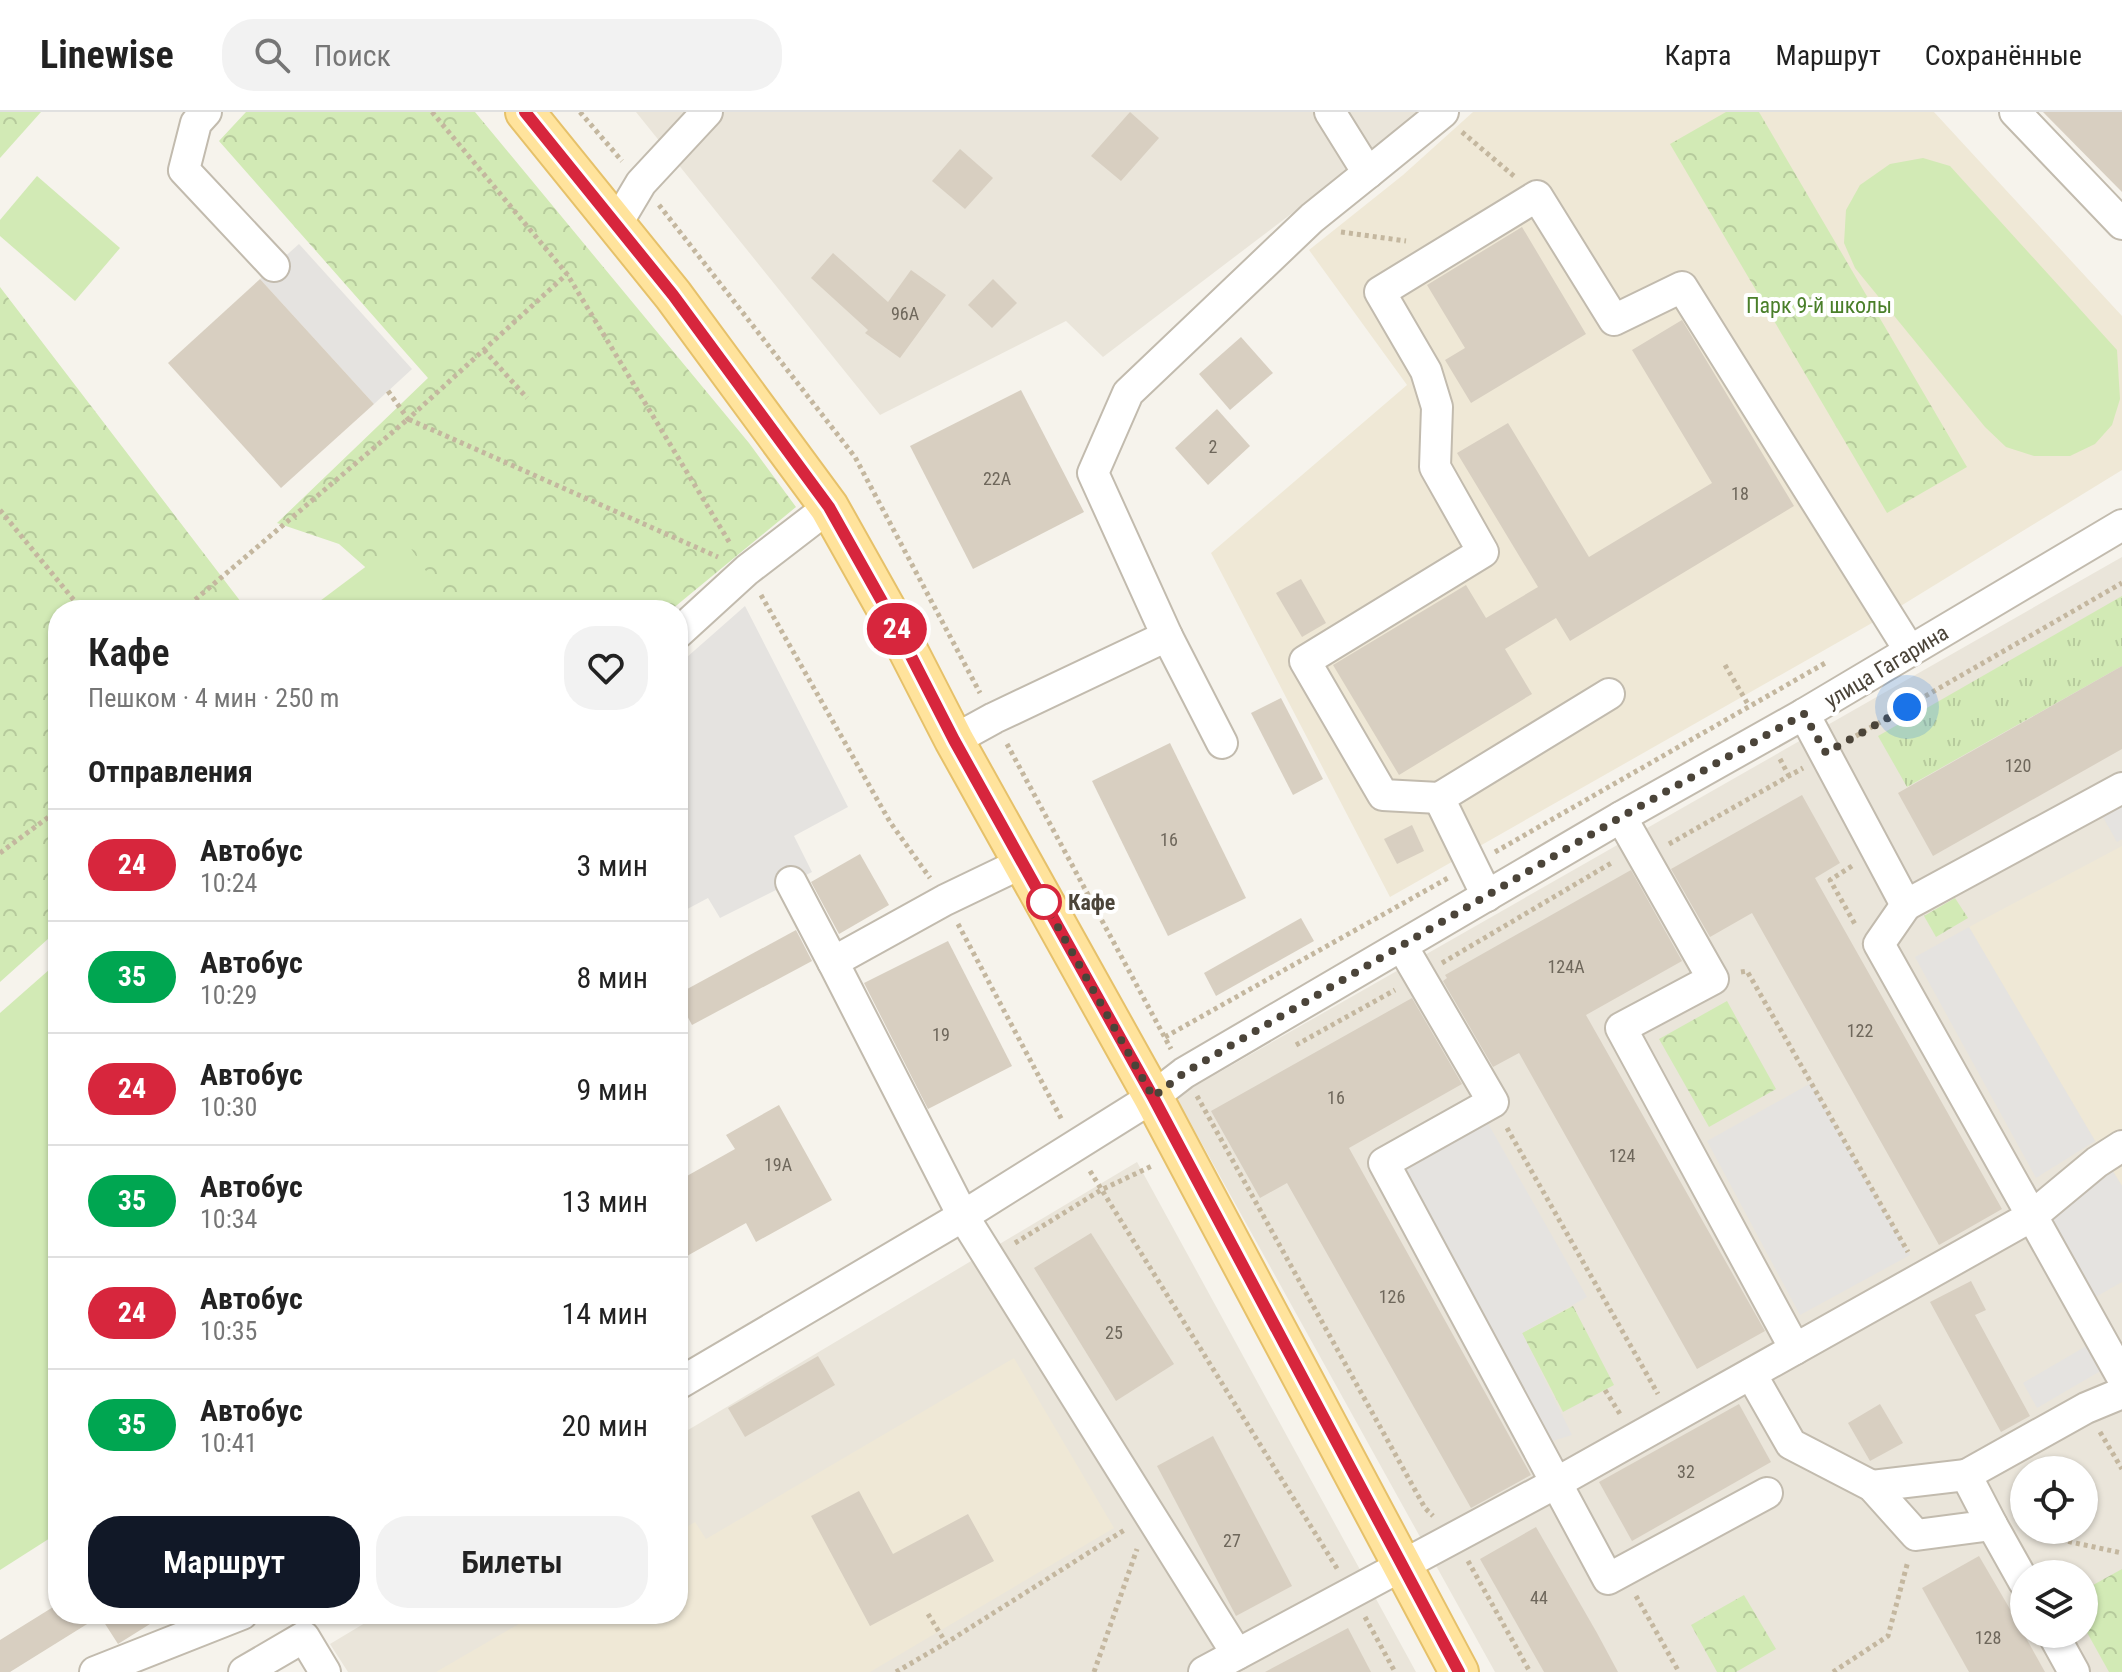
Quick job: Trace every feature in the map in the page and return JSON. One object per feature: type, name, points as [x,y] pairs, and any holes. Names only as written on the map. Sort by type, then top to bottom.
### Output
[{"type":"main road","points":[[525,112],[673,295],[829,507],[893,621],[954,740],[1153,1097],[1459,1672]]},
{"type":"street","points":[[206,112],[196,123],[184,170],[274,266]]},
{"type":"street","points":[[616,225],[641,183],[707,112]]},
{"type":"street","points":[[1330,112],[1368,173]]},
{"type":"street","points":[[2015,112],[2122,224]]},
{"type":"street","points":[[1222,743],[1167,636],[1093,473],[1128,393],[1312,218],[1442,114]]},
{"type":"street","points":[[1609,694],[1439,798],[1383,795],[1305,661],[1483,552],[1435,467],[1437,407],[1426,371],[1380,292],[1537,196],[1614,320],[1682,287],[1910,651]]},
{"type":"street","points":[[688,624],[747,570],[829,507]]},
{"type":"street","name":"улица Гагарина","points":[[688,1378],[963,1216],[1153,1097],[1184,1073],[1621,817],[1804,714],[2122,525]]},
{"type":"street","points":[[954,740],[1167,636]]},
{"type":"street","points":[[1804,714],[1906,905]]},
{"type":"street","points":[[2122,788],[1906,905],[1879,944],[2122,1377]]},
{"type":"street","points":[[1439,798],[1487,896]]},
{"type":"street","points":[[1621,817],[1713,979],[1621,1028],[1795,1349]]},
{"type":"street","points":[[833,962],[945,900],[1022,863]]},
{"type":"street","points":[[791,882],[963,1216],[1237,1654]]},
{"type":"street","points":[[1402,946],[1493,1102],[1384,1163],[1608,1579],[1767,1493]]},
{"type":"street","points":[[1204,1672],[1556,1483],[2032,1216],[2097,1162],[2122,1146]]},
{"type":"street","points":[[1751,1374],[1791,1444],[1872,1486],[1916,1535],[1992,1525]]},
{"type":"street","points":[[1872,1486],[1966,1475],[2086,1408],[2122,1393]]},
{"type":"street","points":[[1966,1475],[2012,1560]]},
{"type":"street","points":[[95,1672],[217,1624]]},
{"type":"street","points":[[244,1672],[304,1637],[325,1672]]},
{"type":"street","points":[[2061,1648],[2074,1672]]},
{"type":"path","points":[[580,112],[641,183],[855,457],[1184,1073],[1425,1508],[1455,1536],[1530,1672]]},
{"type":"path","points":[[1442,114],[1537,196]]},
{"type":"path","points":[[1312,218],[1333,231],[1451,247]]},
{"type":"path","points":[[195,600],[408,419],[567,274]]},
{"type":"path","points":[[484,350],[527,398]]},
{"type":"path","points":[[388,391],[408,419],[747,570]]},
{"type":"path","points":[[0,510],[74,600]]},
{"type":"path","points":[[1644,859],[2122,583]]},
{"type":"path","points":[[1165,1037],[1841,655]]},
{"type":"path","points":[[1725,665],[1743,696]]},
{"type":"path","points":[[1800,769],[1808,783]]},
{"type":"path","points":[[0,853],[48,817]]},
{"type":"path","points":[[1852,865],[1830,880],[1861,935]]},
{"type":"path","points":[[1713,979],[1747,971],[1923,1277]]},
{"type":"path","points":[[1493,1102],[1660,1397]]},
{"type":"path","points":[[990,1258],[1101,1190]]},
{"type":"path","points":[[1605,1390],[1622,1419]]},
{"type":"path","points":[[2086,1408],[2122,1469]]},
{"type":"path","points":[[896,1672],[1149,1514]]},
{"type":"path","points":[[1094,1672],[1149,1514]]},
{"type":"path","points":[[1992,1525],[2122,1553]]},
{"type":"path","points":[[1833,1672],[1888,1636],[1916,1535]]},
{"type":"path","points":[[1622,1571],[1679,1672]]},
{"type":"path","points":[[928,1614],[946,1643]]},
{"type":"shaded area","points":[[636,112],[1425,112],[1103,357],[1066,321],[880,415]]},
{"type":"shaded area","points":[[1473,112],[1934,112],[2122,316],[2122,470],[1886,615],[1390,897],[1211,553],[1407,385],[1309,250],[1403,175]]},
{"type":"shaded area","points":[[299,244],[412,369],[374,404],[260,279]]},
{"type":"shaded area","points":[[2122,557],[2122,1672],[1495,1672],[1176,1097]]},
{"type":"shaded area","points":[[745,606],[848,807],[794,836],[812,872],[720,918],[708,898],[688,909],[688,656]]},
{"type":"shaded area","points":[[2122,788],[2122,839],[2117,842],[2095,803]]},
{"type":"shaded area","points":[[2122,846],[2122,1186],[1969,927]]},
{"type":"shaded area","points":[[1969,927],[2095,1141],[2036,1178],[1915,957]]},
{"type":"shaded area","points":[[1811,1083],[1910,1255],[1800,1315],[1707,1141]]},
{"type":"shaded area","points":[[1486,1120],[1587,1297],[1522,1333],[1572,1435],[1543,1444],[1392,1168]]},
{"type":"shaded area","points":[[1137,1162],[1416,1672],[348,1672],[330,1644],[363,1624],[688,1624],[688,1430]]},
{"type":"shaded area","points":[[2112,1170],[2122,1186],[2122,1282],[2092,1299],[2043,1213]]},
{"type":"shaded area","points":[[2100,1338],[2114,1363],[2037,1408],[2023,1383]]},
{"type":"shaded area","points":[[1014,1358],[1114,1528],[870,1672],[436,1672],[519,1624],[688,1624],[688,1526],[695,1522],[706,1539]]},
{"type":"green space","points":[[0,112],[41,112],[0,158]]},
{"type":"green space","points":[[246,112],[475,112],[749,443],[796,507],[683,600],[403,600],[339,544],[277,523],[428,378],[219,141]]},
{"type":"green space","name":"Парк 9-й школы","points":[[1726,112],[1759,112],[1967,467],[1887,513],[1670,144]]},
{"type":"green space","points":[[1923,158],[1950,166],[2117,350],[2120,399],[2112,425],[2095,444],[2070,456],[2034,456],[2006,447],[1985,427],[1855,268],[1844,243],[1846,210],[1860,185],[1890,164]]},
{"type":"green space","points":[[37,176],[120,248],[75,301],[0,236],[0,220]]},
{"type":"green space","points":[[0,287],[239,600],[48,600],[48,939],[0,982]]},
{"type":"green space","points":[[404,538],[445,600],[321,600]]},
{"type":"green space","points":[[2122,596],[2122,666],[1907,787],[1878,736]]},
{"type":"green space","points":[[1955,898],[1968,918],[1936,937],[1924,916]]},
{"type":"green space","points":[[48,971],[48,1539],[0,1570],[0,1013]]},
{"type":"green space","points":[[1727,1001],[1776,1089],[1709,1127],[1659,1039]]},
{"type":"green space","points":[[1573,1306],[1614,1385],[1563,1412],[1522,1333]]},
{"type":"green space","points":[[2122,1569],[2122,1672],[2109,1672],[2096,1648],[2098,1582]]},
{"type":"green space","points":[[1744,1595],[1776,1649],[1736,1672],[1717,1672],[1691,1625]]},
{"type":"building","points":[[1130,112],[1159,138],[1121,181],[1091,156]]},
{"type":"building","points":[[2043,112],[2122,112],[2122,192]]},
{"type":"building","points":[[960,149],[993,178],[965,209],[932,181]]},
{"type":"building","points":[[1522,227],[1586,334],[1471,403],[1445,360],[1465,348],[1427,285]]},
{"type":"building","points":[[833,253],[888,302],[911,270],[946,295],[900,358],[865,333],[868,330],[811,278]]},
{"type":"building","points":[[260,279],[374,404],[281,488],[168,363]]},
{"type":"building","points":[[993,279],[1017,303],[992,328],[968,305]]},
{"type":"building","points":[[1682,320],[1794,506],[1570,641],[1556,618],[1505,649],[1532,694],[1399,775],[1333,665],[1466,585],[1486,618],[1538,587],[1457,453],[1508,423],[1589,557],[1712,483],[1632,350]]},
{"type":"building","points":[[1241,337],[1273,373],[1230,410],[1199,374]]},
{"type":"building","points":[[1021,390],[1084,512],[973,569],[910,446]]},
{"type":"building","points":[[1217,409],[1250,446],[1208,485],[1175,448]]},
{"type":"building","points":[[1301,579],[1326,623],[1302,637],[1276,593]]},
{"type":"building","points":[[2122,666],[2122,749],[1933,856],[1898,793]]},
{"type":"building","points":[[1281,698],[1323,779],[1293,795],[1251,713]]},
{"type":"building","points":[[1170,743],[1246,898],[1168,936],[1092,781]]},
{"type":"building","points":[[1802,795],[1840,863],[1815,878],[2002,1209],[1939,1245],[1752,913],[1710,937],[1671,869]]},
{"type":"building","points":[[1412,825],[1424,851],[1397,864],[1384,839]]},
{"type":"building","points":[[860,854],[889,905],[839,934],[811,882]]},
{"type":"building","points":[[1631,870],[1682,961],[1586,1015],[1765,1331],[1697,1369],[1519,1053],[1493,1067],[1443,981],[1447,978],[1445,975]]},
{"type":"building","points":[[1301,918],[1314,941],[1216,996],[1204,973]]},
{"type":"building","points":[[796,930],[812,961],[692,1025],[688,1018],[688,989]]},
{"type":"building","points":[[948,941],[1012,1066],[928,1109],[864,983]]},
{"type":"building","points":[[1412,998],[1462,1084],[1349,1148],[1531,1475],[1471,1508],[1287,1183],[1260,1198],[1211,1111]]},
{"type":"building","points":[[779,1105],[832,1200],[756,1242],[746,1223],[688,1255],[688,1175],[735,1149],[726,1135]]},
{"type":"building","points":[[1091,1233],[1174,1364],[1116,1401],[1034,1268]]},
{"type":"building","points":[[1971,1281],[1986,1310],[1975,1315],[2030,1416],[2001,1432],[1930,1302]]},
{"type":"building","points":[[818,1356],[835,1385],[745,1437],[728,1408]]},
{"type":"building","points":[[1739,1404],[1771,1462],[1632,1541],[1599,1482]]},
{"type":"building","points":[[1880,1404],[1903,1443],[1870,1461],[1848,1423]]},
{"type":"building","points":[[1213,1436],[1292,1586],[1236,1616],[1157,1466]]},
{"type":"building","points":[[859,1491],[893,1554],[968,1514],[994,1561],[870,1626],[811,1516]]},
{"type":"building","points":[[1536,1527],[1618,1672],[1544,1672],[1480,1559]]},
{"type":"building","points":[[1979,1556],[2010,1610],[2010,1648],[2031,1648],[2045,1672],[1969,1672],[1922,1588]]},
{"type":"building","points":[[48,1610],[48,1624],[87,1624],[10,1672],[0,1672],[0,1640]]},
{"type":"building","points":[[105,1624],[150,1624],[118,1644]]},
{"type":"building","points":[[1348,1628],[1371,1672],[1265,1672]]},
{"type":"bus line","name":"24","points":[[525,112],[673,295],[829,507],[893,621],[954,740],[1153,1097],[1459,1672]]},
{"type":"place","name":"Кафе","points":[[1044,902]]},
{"type":"route","points":[[1044,902],[1153,1097],[1184,1073],[1621,817],[1804,714],[1826,753],[1907,707]]}]
